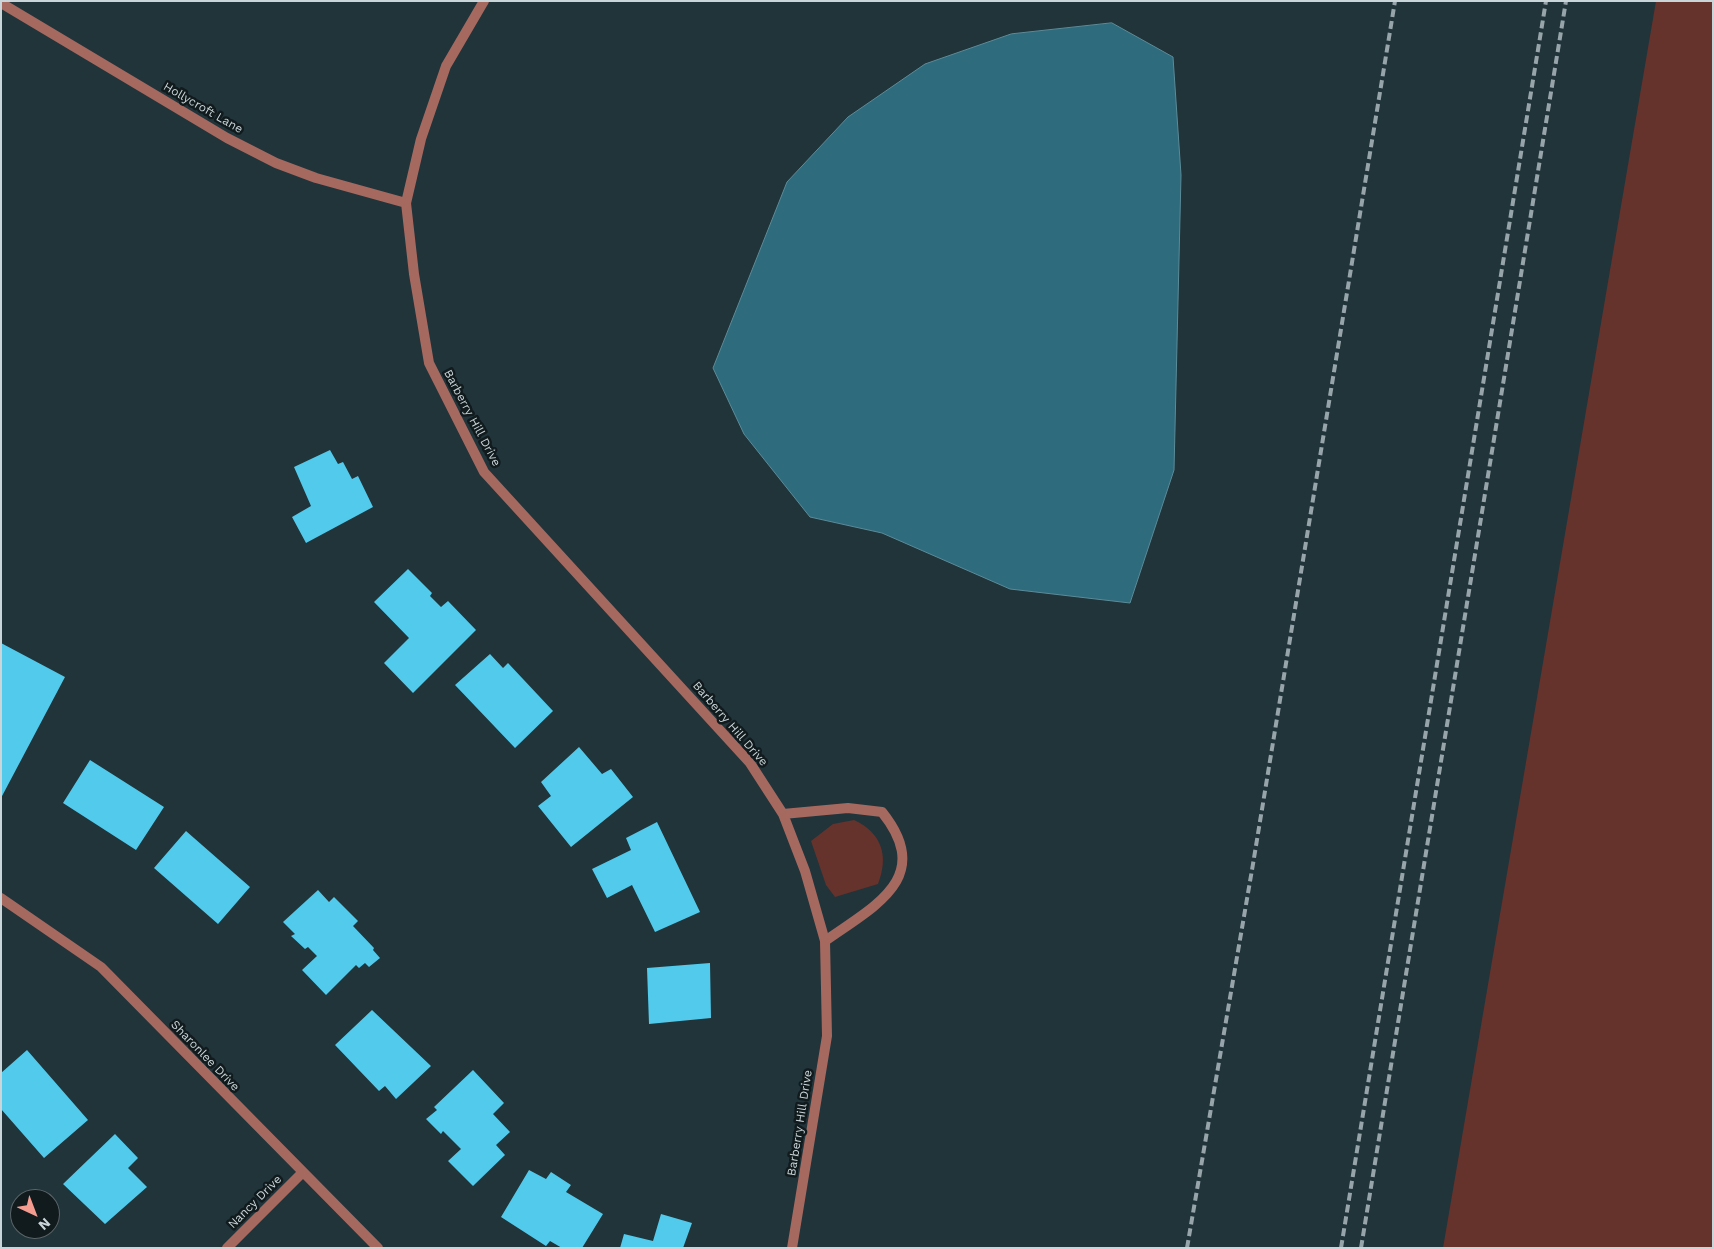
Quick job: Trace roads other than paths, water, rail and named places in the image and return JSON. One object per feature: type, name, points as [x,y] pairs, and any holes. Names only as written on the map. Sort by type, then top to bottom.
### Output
[{"type":"street","name":"Barberry Hill Drive","points":[[484,1],[446,66],[422,139],[406,203],[414,274],[429,363],[484,472],[750,763],[783,814],[805,871],[825,941],[827,1036],[792,1248]]},
{"type":"street","name":"Hollycroft Lane","points":[[1,3],[227,138],[276,163],[316,178],[406,203]]},
{"type":"street","points":[[783,814],[848,808],[882,812],[896,830],[903,859],[898,882],[882,900],[825,941]]},
{"type":"street","name":"Sharonlee Drive","points":[[1,898],[101,967],[378,1248]]},
{"type":"street","name":"Nancy Drive","points":[[227,1248],[302,1173]]},
{"type":"water","points":[[1112,23],[1173,57],[1181,175],[1174,470],[1130,603],[1010,589],[882,533],[810,517],[744,434],[713,368],[787,182],[848,117],[925,64],[1011,34]]},
{"type":"railway","points":[[1187,1248],[1253,864],[1395,1]]},
{"type":"railway","points":[[1341,1248],[1546,1]]},
{"type":"railway","points":[[1361,1248],[1566,1]]}]
